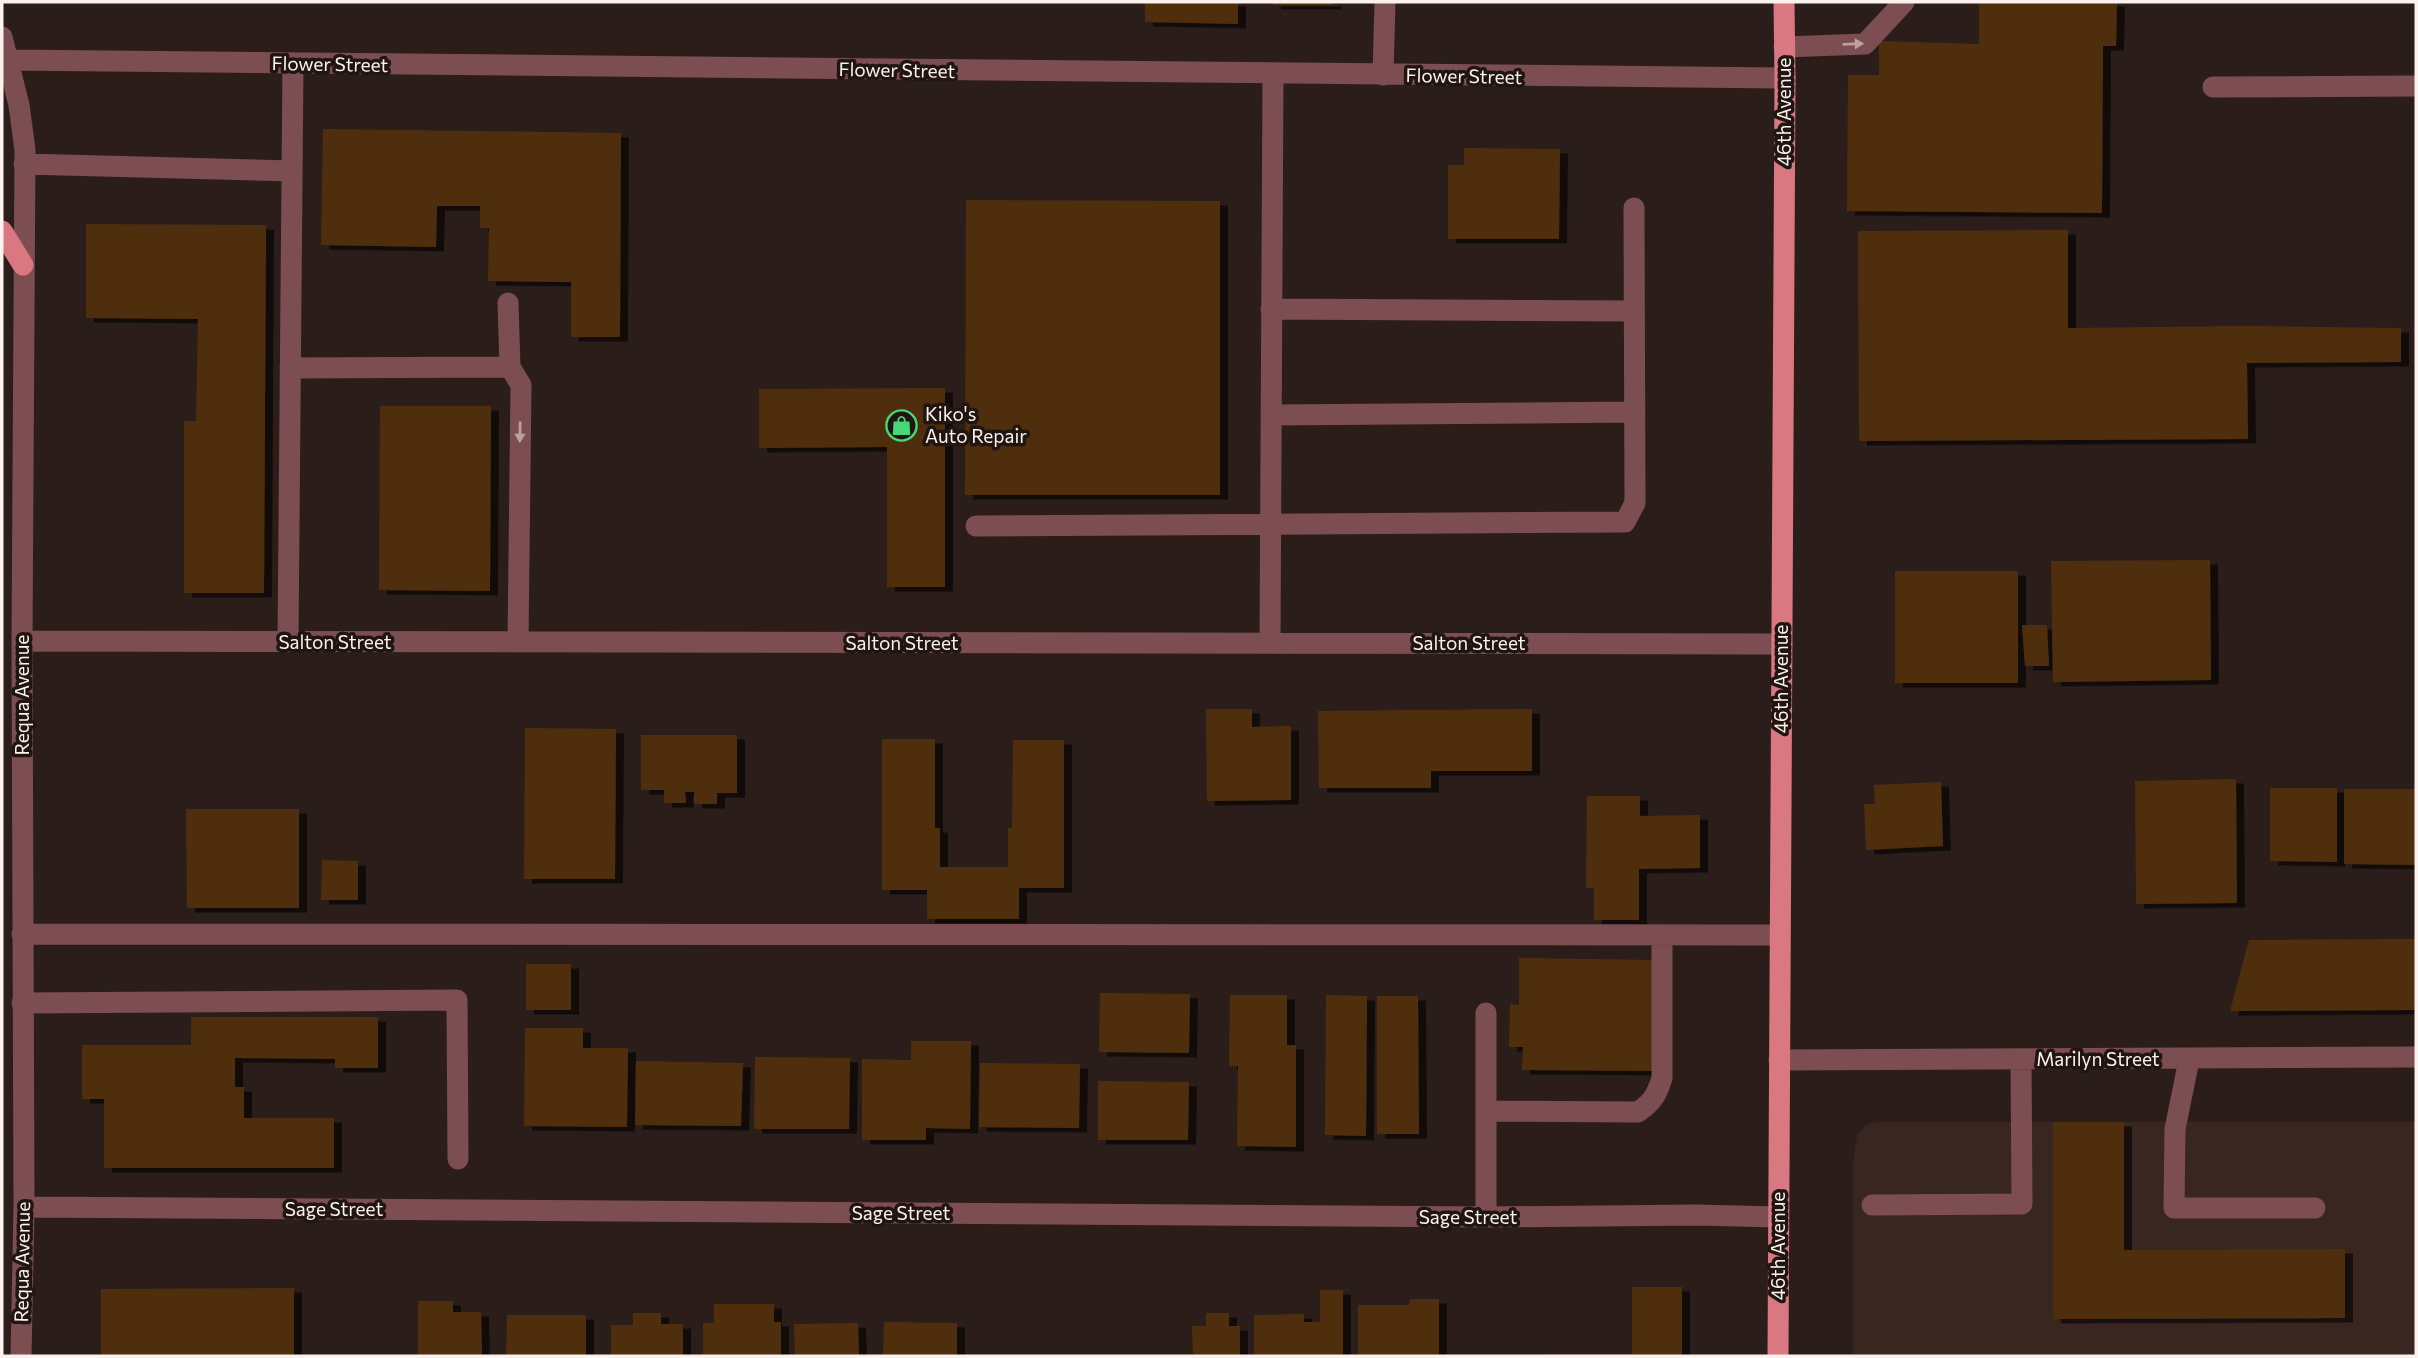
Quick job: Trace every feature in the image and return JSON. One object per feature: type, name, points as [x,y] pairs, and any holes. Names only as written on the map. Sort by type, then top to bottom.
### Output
[{"type":"main road","name":"46th Avenue","points":[[1778,1356],[1784,2]]},
{"type":"main road","points":[[2,231],[23,265]]},
{"type":"street","points":[[1383,75],[1385,2]]},
{"type":"street","points":[[1784,47],[1865,44],[1904,2]]},
{"type":"street","name":"Requa Avenue","points":[[2,37],[19,105],[24,150],[22,642],[12,709],[23,934],[23,1003],[12,1041],[24,1207],[21,1356]]},
{"type":"street","name":"Flower Street","points":[[9,60],[1785,78]]},
{"type":"street","points":[[288,642],[293,63]]},
{"type":"street","points":[[1270,643],[1273,74]]},
{"type":"street","points":[[2213,87],[2416,86]]},
{"type":"street","points":[[24,164],[292,171]]},
{"type":"street","points":[[976,526],[1625,522],[1635,503],[1634,208]]},
{"type":"street","points":[[508,303],[510,367],[521,385],[517,642]]},
{"type":"street","points":[[1271,309],[1634,311]]},
{"type":"street","points":[[290,368],[510,367]]},
{"type":"street","points":[[1271,415],[1635,412]]},
{"type":"street","name":"Salton Street","points":[[22,642],[1782,644]]},
{"type":"street","points":[[23,934],[1779,935]]},
{"type":"street","points":[[1486,1111],[1638,1112],[1657,1096],[1662,1078],[1662,935]]},
{"type":"street","points":[[23,1003],[457,1000],[458,1159]]},
{"type":"street","points":[[1486,1013],[1486,1217]]},
{"type":"street","name":"Marilyn Street","points":[[1779,1060],[2416,1057]]},
{"type":"street","points":[[1872,1205],[2022,1204],[2021,1059]]},
{"type":"street","points":[[2189,1060],[2175,1129],[2174,1208],[2315,1208]]},
{"type":"street","name":"Sage Street","points":[[24,1207],[1778,1217]]},
{"type":"shaded area","points":[[1877,1122],[2416,1122],[2416,1356],[1853,1356],[1853,1163],[1857,1136],[1866,1125]]},
{"type":"building","points":[[1145,2],[1238,2],[1238,24],[1145,22]]},
{"type":"building","points":[[1273,2],[1333,2],[1333,5],[1273,5]]},
{"type":"building","points":[[1979,2],[2117,2],[2116,46],[2103,46],[2102,213],[1847,211],[1848,75],[1879,75],[1879,41],[1979,44]]},
{"type":"building","points":[[323,129],[621,133],[620,337],[571,337],[571,282],[488,281],[489,228],[480,228],[480,206],[437,206],[436,247],[321,245]]},
{"type":"building","points":[[1464,148],[1560,149],[1559,239],[1448,239],[1448,165],[1464,165]]},
{"type":"building","points":[[966,200],[1220,201],[1220,495],[965,495]]},
{"type":"building","points":[[86,224],[266,225],[264,593],[184,593],[184,421],[196,421],[198,319],[86,318]]},
{"type":"building","points":[[2068,230],[2068,328],[2401,328],[2401,362],[2247,363],[2248,439],[1859,441],[1858,231]]},
{"type":"building","points":[[945,388],[945,587],[887,587],[887,447],[759,448],[759,389]]},
{"type":"building","points":[[380,406],[491,406],[490,591],[379,590]]},
{"type":"building","points":[[2210,560],[2211,680],[2053,682],[2051,561]]},
{"type":"building","points":[[1895,571],[2018,571],[2018,683],[1895,683]]},
{"type":"building","points":[[2022,625],[2047,625],[2049,666],[2025,666]]},
{"type":"building","points":[[1206,709],[1252,709],[1252,727],[1291,726],[1291,800],[1207,801]]},
{"type":"building","points":[[1532,709],[1532,771],[1431,771],[1431,788],[1319,788],[1318,711]]},
{"type":"building","points":[[525,728],[616,729],[615,879],[524,879]]},
{"type":"building","points":[[641,735],[737,735],[737,793],[717,793],[717,804],[694,804],[694,792],[685,792],[686,803],[664,803],[664,790],[641,790]]},
{"type":"building","points":[[882,739],[935,739],[935,828],[940,828],[940,867],[1008,867],[1008,828],[1012,828],[1013,740],[1064,740],[1064,888],[1019,888],[1019,919],[927,919],[927,890],[882,890]]},
{"type":"building","points":[[2236,779],[2237,903],[2136,904],[2135,781]]},
{"type":"building","points":[[1941,782],[1943,846],[1866,850],[1864,804],[1875,804],[1874,785]]},
{"type":"building","points":[[2270,788],[2337,788],[2337,862],[2270,861]]},
{"type":"building","points":[[2344,789],[2416,789],[2416,865],[2344,864]]},
{"type":"building","points":[[1587,796],[1640,796],[1640,816],[1700,815],[1700,868],[1639,869],[1639,920],[1594,920],[1594,888],[1586,888]]},
{"type":"building","points":[[186,809],[299,809],[299,908],[187,908]]},
{"type":"building","points":[[322,860],[358,861],[358,900],[321,900]]},
{"type":"building","points":[[2416,939],[2416,1010],[2230,1011],[2249,940]]},
{"type":"building","points":[[1519,958],[1657,960],[1656,1071],[1522,1070],[1523,1047],[1509,1047],[1510,1004],[1519,1005]]},
{"type":"building","points":[[526,964],[571,964],[571,1010],[526,1010]]},
{"type":"building","points":[[1100,993],[1190,994],[1189,1053],[1099,1052]]},
{"type":"building","points":[[1230,995],[1287,995],[1287,1045],[1296,1045],[1296,1147],[1237,1146],[1238,1066],[1229,1066]]},
{"type":"building","points":[[1326,995],[1367,996],[1366,1136],[1325,1135]]},
{"type":"building","points":[[1377,996],[1418,996],[1419,1134],[1377,1134]]},
{"type":"building","points":[[191,1017],[378,1017],[378,1068],[335,1068],[335,1059],[235,1058],[235,1087],[244,1087],[244,1118],[334,1118],[334,1168],[104,1168],[104,1099],[82,1099],[82,1045],[191,1045]]},
{"type":"building","points":[[525,1028],[583,1028],[583,1048],[628,1048],[627,1127],[524,1126]]},
{"type":"building","points":[[911,1041],[971,1041],[970,1129],[926,1128],[926,1140],[862,1140],[862,1059],[911,1060]]},
{"type":"building","points":[[755,1057],[850,1058],[849,1129],[754,1129]]},
{"type":"building","points":[[636,1061],[743,1063],[741,1126],[635,1125]]},
{"type":"building","points":[[980,1063],[1080,1064],[1079,1128],[979,1127]]},
{"type":"building","points":[[1098,1081],[1189,1082],[1188,1140],[1098,1140]]},
{"type":"building","points":[[2053,1122],[2124,1122],[2124,1250],[2345,1249],[2345,1318],[2053,1319]]},
{"type":"building","points":[[1632,1287],[1682,1287],[1682,1356],[1544,1356],[1632,1354]]},
{"type":"building","points":[[294,1288],[294,1356],[101,1356],[101,1289]]},
{"type":"building","points":[[1320,1290],[1343,1290],[1343,1356],[1254,1356],[1254,1315],[1304,1314],[1304,1322],[1320,1322]]},
{"type":"building","points":[[1410,1299],[1439,1299],[1439,1356],[1358,1356],[1358,1305],[1409,1305]]},
{"type":"building","points":[[418,1301],[453,1301],[453,1312],[481,1312],[482,1356],[418,1356]]},
{"type":"building","points":[[714,1304],[774,1304],[774,1322],[781,1322],[781,1356],[703,1356],[703,1323],[714,1323]]},
{"type":"building","points":[[633,1313],[661,1313],[661,1324],[683,1324],[683,1356],[611,1356],[611,1325],[633,1325]]},
{"type":"building","points":[[1206,1313],[1229,1313],[1229,1326],[1240,1326],[1240,1356],[1193,1356],[1192,1326],[1206,1326]]},
{"type":"building","points":[[507,1315],[586,1315],[586,1356],[506,1356]]},
{"type":"building","points":[[884,1322],[957,1323],[957,1356],[883,1356]]},
{"type":"building","points":[[858,1323],[859,1356],[795,1356],[794,1324]]},
{"type":"place","name":"Kiko's Auto Repair","points":[[902,425]]}]
